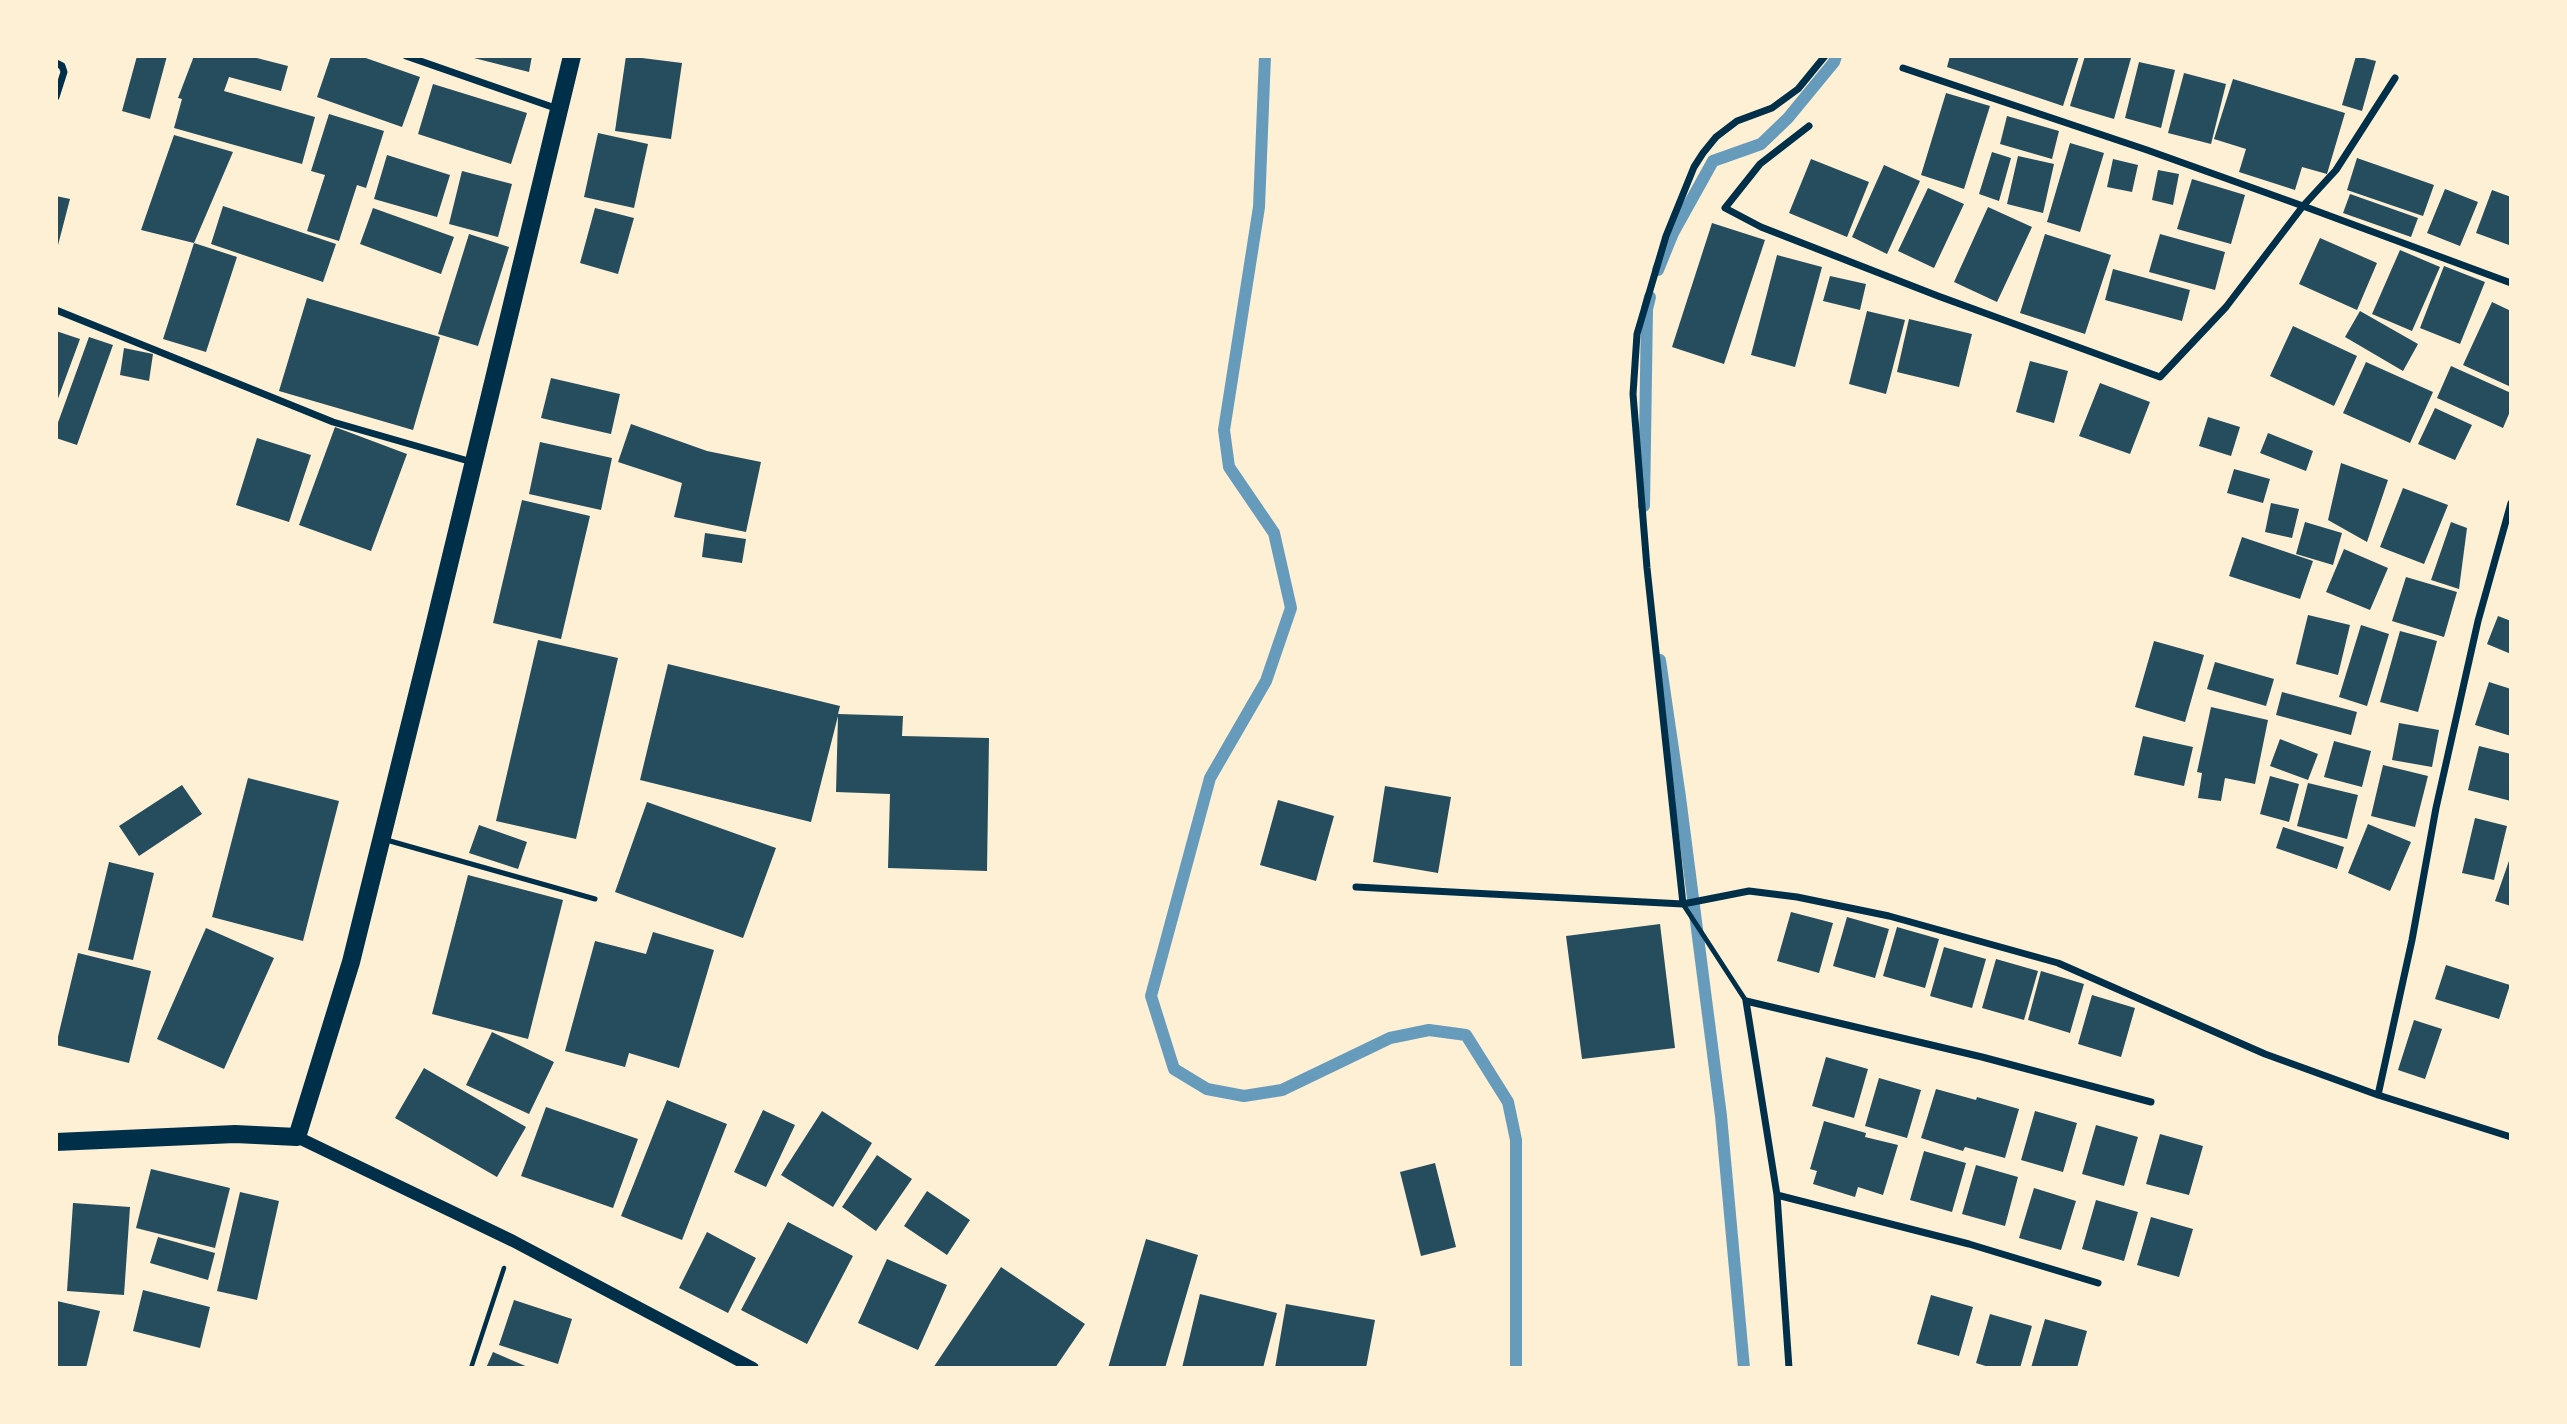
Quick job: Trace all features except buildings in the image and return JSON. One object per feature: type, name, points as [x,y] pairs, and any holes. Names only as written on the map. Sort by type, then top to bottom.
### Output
[{"type":"main road","points":[[56,1142],[235,1134],[297,1137],[351,961],[572,56]]},
{"type":"street","points":[[406,56],[558,109]]},
{"type":"street","points":[[1683,904],[1647,568],[1633,394],[1637,334],[1666,236],[1694,167],[1703,153],[1716,136],[1737,121],[1772,108],[1798,89],[1825,56]]},
{"type":"street","points":[[56,63],[62,66],[64,72],[56,97]]},
{"type":"street","points":[[1903,68],[2147,150],[2511,283]]},
{"type":"street","points":[[1809,126],[1760,164],[1725,208],[1761,227],[1850,262],[2161,377],[2226,307],[2303,206],[2336,170],[2395,78]]},
{"type":"street","points":[[56,310],[333,422],[474,462]]},
{"type":"street","points":[[2378,1095],[2412,940],[2436,808],[2478,621],[2511,503]]},
{"type":"street","points":[[1356,887],[1683,904],[1749,891],[1797,897],[1889,916],[2059,963],[2265,1054],[2378,1095],[2511,1137]]},
{"type":"street","points":[[1789,1368],[1777,1195],[1746,1001],[1982,1057],[2151,1102]]},
{"type":"street","points":[[297,1137],[513,1241],[753,1368]]},
{"type":"street","points":[[1777,1195],[1969,1244],[2098,1283]]},
{"type":"lane","points":[[380,839],[595,899]]},
{"type":"lane","points":[[1683,904],[1746,1001]]},
{"type":"path","points":[[471,1368],[513,1241]]},
{"type":"waterway","points":[[1265,56],[1259,207],[1224,430],[1229,467],[1274,533],[1291,608],[1266,681],[1210,778],[1151,996],[1174,1069],[1207,1089],[1244,1096],[1282,1090],[1390,1038],[1429,1030],[1466,1035],[1508,1102],[1516,1140],[1516,1368]]},
{"type":"waterway","points":[[1658,270],[1673,233],[1713,161],[1761,144],[1788,118],[1836,56]]},
{"type":"waterway","points":[[1644,506],[1647,309],[1650,297]]},
{"type":"waterway","points":[[1660,660],[1721,1116],[1744,1368]]}]
